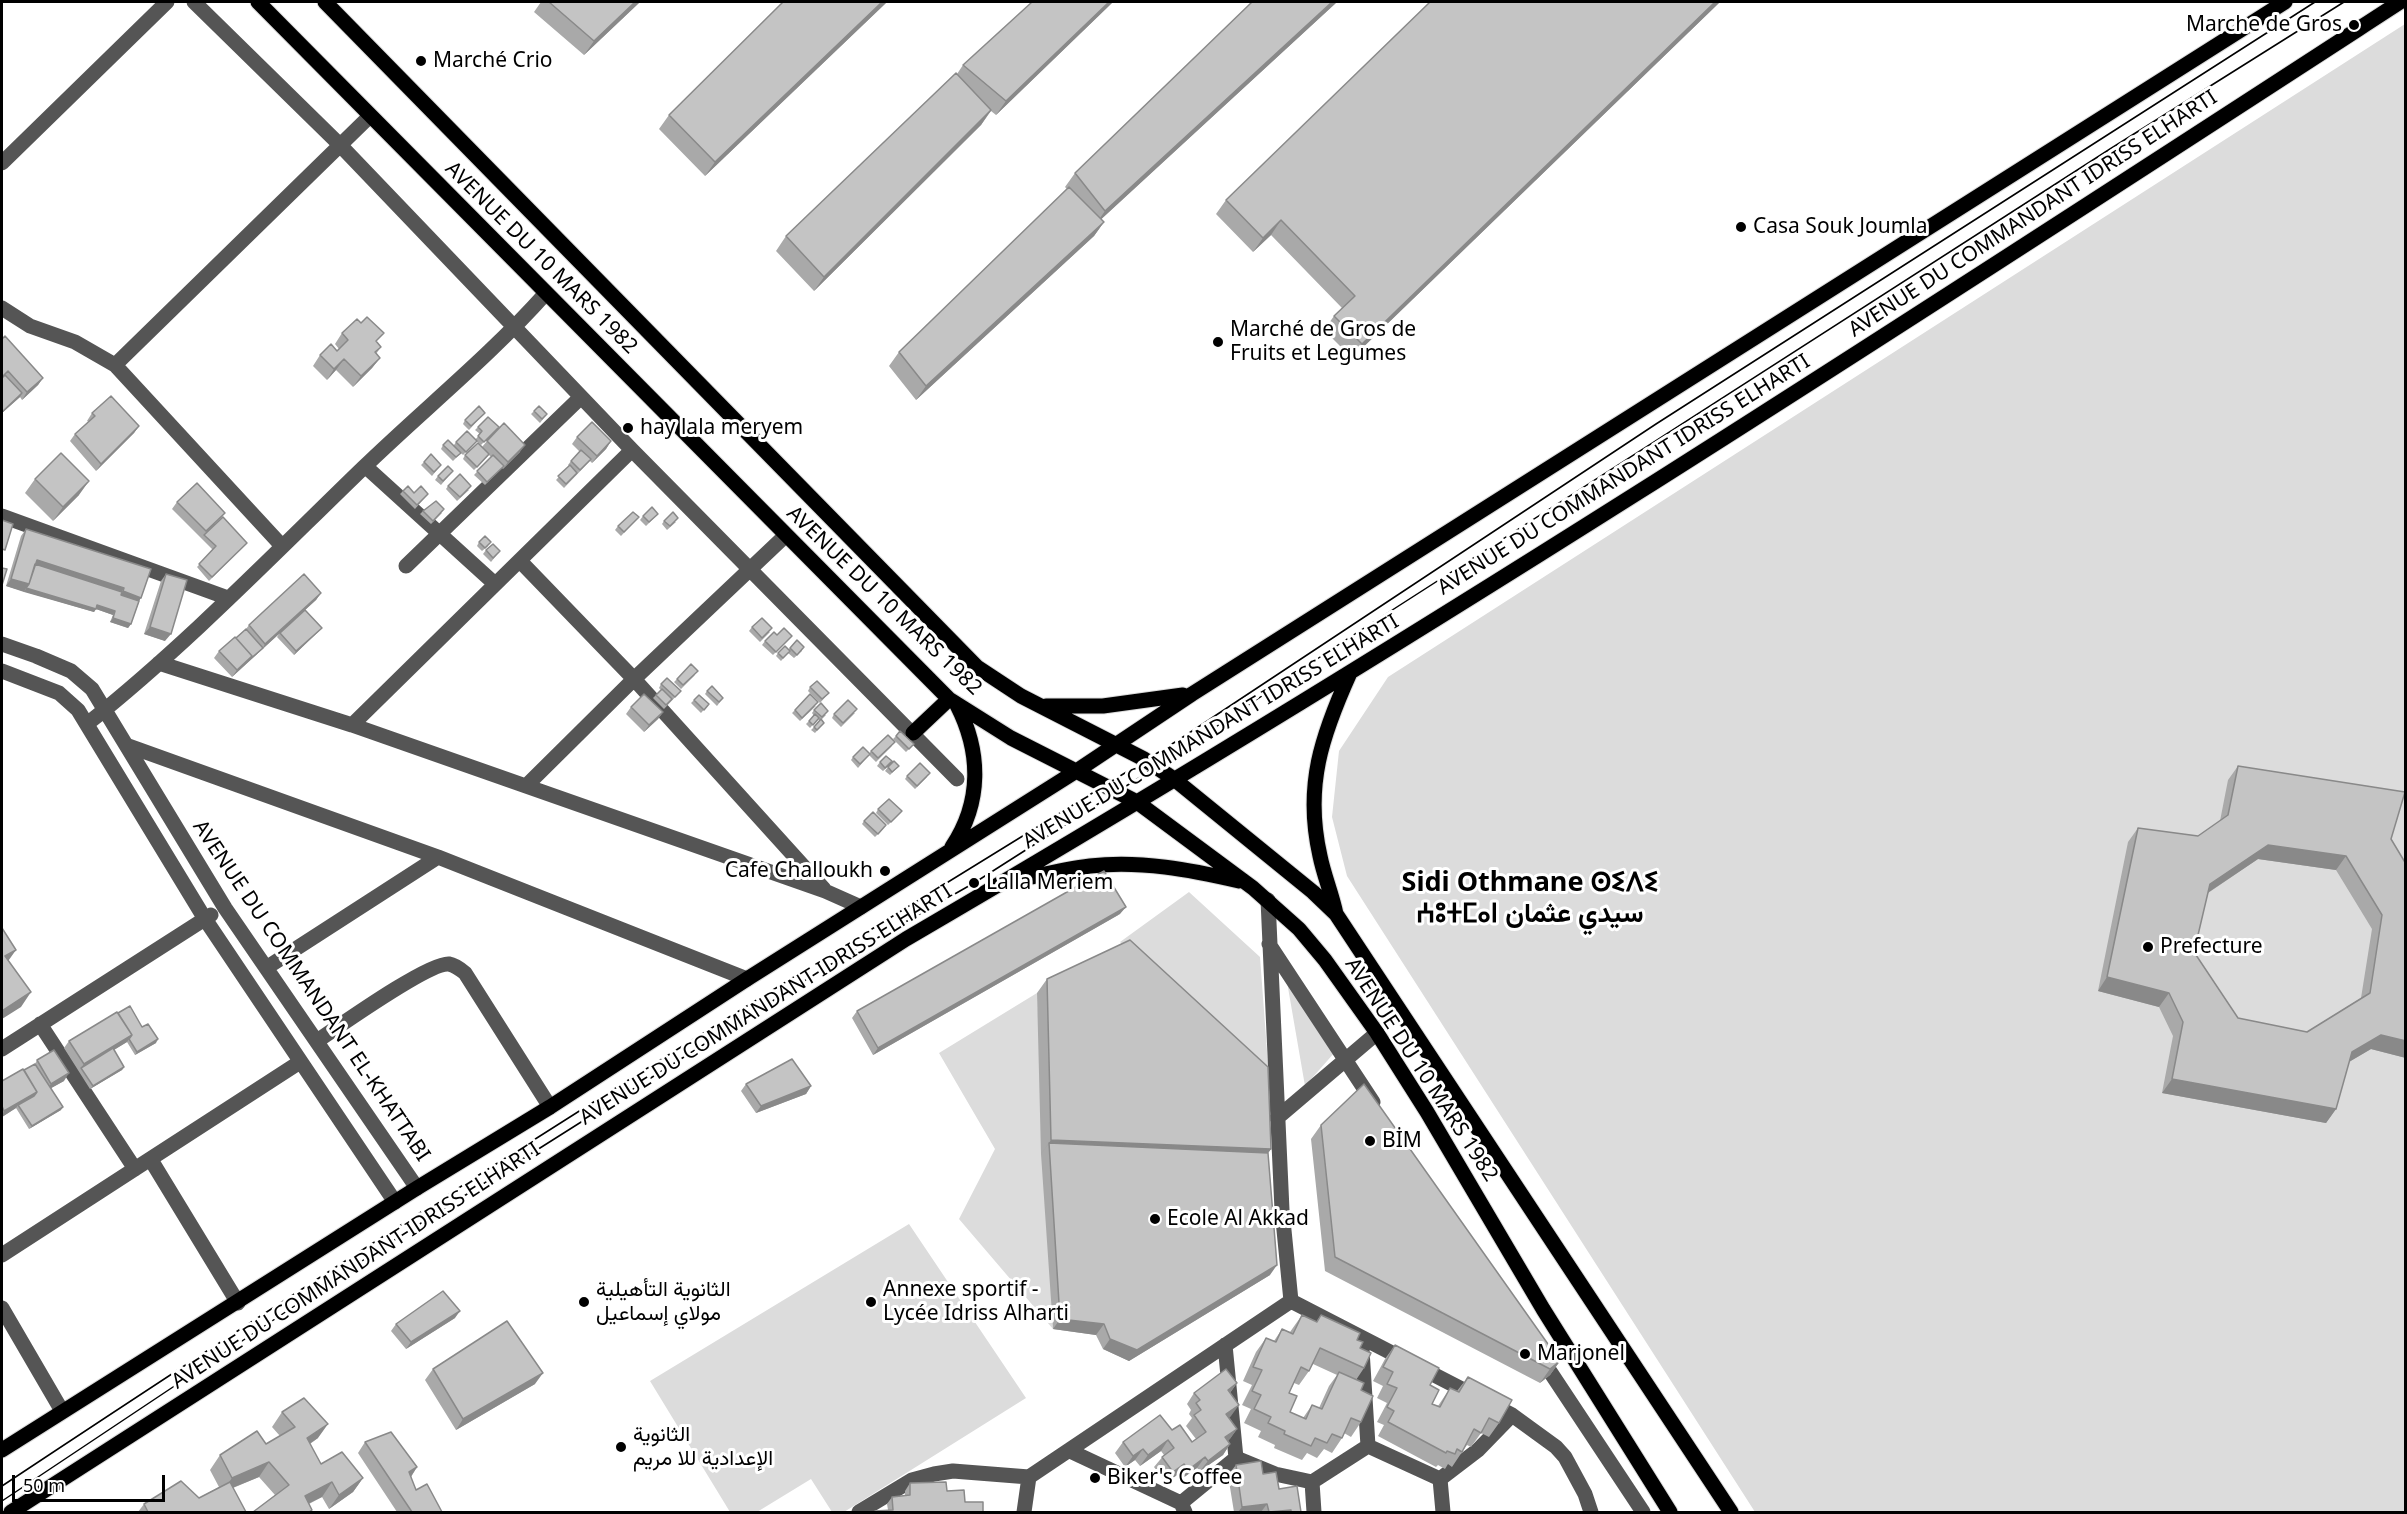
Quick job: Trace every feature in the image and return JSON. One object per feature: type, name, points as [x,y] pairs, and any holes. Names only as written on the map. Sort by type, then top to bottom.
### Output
[{"type":"main road","name":"AVENUE DU 10 MARS 1982","points":[[258,2],[785,536],[953,702],[1011,738],[1078,770],[1137,802],[1268,900],[1299,929],[1325,960],[1377,1033],[1427,1112],[1549,1319],[1671,1512]]},
{"type":"main road","name":"AVENUE DU 10 MARS 1982","points":[[325,2],[977,667],[997,682],[1144,759],[1174,779],[1313,892],[1336,914],[1731,1512]]},
{"type":"main road","name":"AVENUE DU COMMANDANT IDRISS ELHARTI","points":[[2,1450],[417,1188],[550,1107],[747,979],[1078,770],[1192,694],[2286,2]]},
{"type":"main road","name":"AVENUE DU COMMANDANT IDRISS ELHARTI","points":[[11,1512],[906,939],[1350,673],[1932,306],[2400,2]]},
{"type":"main road","points":[[1336,914],[1316,834],[1314,790],[1327,726],[1350,673]]},
{"type":"main road","points":[[1042,706],[1103,706],[1192,694]]},
{"type":"main road","points":[[913,733],[953,702],[972,741],[976,779],[968,817],[949,851]]},
{"type":"main road","points":[[1004,882],[1090,866],[1119,865],[1180,869],[1245,882]]},
{"type":"street","points":[[2,163],[167,2]]},
{"type":"street","points":[[194,2],[340,146],[632,450],[957,779]]},
{"type":"street","points":[[115,365],[370,116]]},
{"type":"street","points":[[87,724],[159,663],[365,466],[514,328],[546,293]]},
{"type":"street","points":[[2,308],[30,326],[75,342],[115,365],[282,546]]},
{"type":"street","points":[[406,566],[581,397]]},
{"type":"street","points":[[352,725],[632,450]]},
{"type":"street","points":[[365,466],[495,584]]},
{"type":"street","points":[[2,516],[228,598]]},
{"type":"street","points":[[527,785],[634,679],[785,536]]},
{"type":"street","points":[[520,561],[634,679],[825,891]]},
{"type":"street","name":"AVENUE DU COMMANDANT EL-KHATTABI","points":[[2,644],[71,671],[92,689],[225,908],[417,1188]]},
{"type":"street","points":[[159,663],[352,725],[527,785],[825,891],[861,907]]},
{"type":"street","name":"AVENUE DU COMMANDANT EL-KHATTABI","points":[[2,671],[59,693],[78,710],[205,919],[395,1202]]},
{"type":"street","points":[[126,745],[438,857],[747,979]]},
{"type":"street","points":[[266,968],[438,857]]},
{"type":"street","points":[[1268,900],[1282,1210],[1291,1301]]},
{"type":"street","points":[[2,1049],[225,908]]},
{"type":"street","points":[[1269,944],[1384,1119]]},
{"type":"street","points":[[316,1041],[366,1007],[435,967],[448,964],[465,973],[550,1107]]},
{"type":"street","points":[[40,1024],[135,1169]]},
{"type":"street","points":[[1277,1118],[1377,1033]]},
{"type":"street","points":[[2,1255],[300,1062]]},
{"type":"street","points":[[150,1160],[238,1303]]},
{"type":"street","points":[[1291,1301],[1512,1415],[1556,1447],[1565,1457],[1586,1494],[1592,1512]]},
{"type":"street","points":[[859,1512],[912,1480],[934,1474],[953,1471],[1029,1478],[1291,1301]]},
{"type":"street","points":[[2,1308],[62,1411]]},
{"type":"street","points":[[1362,1337],[1368,1446]]},
{"type":"street","points":[[1225,1345],[1236,1458]]},
{"type":"street","points":[[1533,1345],[1643,1512]]},
{"type":"street","points":[[1440,1479],[1478,1450],[1512,1415]]},
{"type":"street","points":[[1368,1446],[1440,1479]]},
{"type":"street","points":[[1236,1458],[1275,1474],[1312,1482],[1368,1446]]},
{"type":"street","points":[[1070,1451],[1183,1508],[1236,1458]]},
{"type":"street","points":[[1024,1512],[1029,1478]]},
{"type":"street","points":[[1440,1479],[1443,1512]]},
{"type":"street","points":[[1312,1482],[1314,1512]]},
{"type":"shaded area","points":[[2405,24],[2405,1512],[1755,1512],[1347,876],[1332,817],[1339,751],[1388,677]]},
{"type":"shaded area","points":[[1189,892],[1260,957],[1269,1078],[1120,942]]},
{"type":"shaded area","points":[[1286,976],[1335,1052],[1305,1086]]},
{"type":"shaded area","points":[[1037,993],[1053,1329],[959,1219],[995,1149],[939,1053]]},
{"type":"shaded area","name":"Annexe sportif - Lycée Idriss Alharti","points":[[909,1224],[1026,1398],[844,1512],[832,1512],[811,1479],[757,1512],[730,1512],[650,1381]]},
{"type":"building","points":[[549,2],[635,2],[594,41]]},
{"type":"building","points":[[783,2],[882,2],[715,162],[669,115]]},
{"type":"building","points":[[1032,2],[1109,2],[1006,101],[963,65]]},
{"type":"building","points":[[1252,2],[1332,2],[1105,211],[1075,173]]},
{"type":"building","points":[[1430,2],[1715,2],[1362,344],[1334,316],[1355,296],[1281,220],[1263,238],[1226,200]]},
{"type":"building","points":[[956,73],[991,110],[824,277],[786,236]]},
{"type":"building","points":[[1069,187],[1104,222],[926,386],[899,352]]},
{"type":"building","points":[[367,317],[384,333],[376,341],[381,347],[375,352],[380,358],[361,376],[344,359],[334,369],[320,355],[331,344],[337,351],[348,340],[342,333],[357,319],[361,323]]},
{"type":"building","points":[[5,336],[43,378],[27,392],[8,371],[2,377],[2,339]]},
{"type":"building","points":[[5,375],[22,393],[2,412],[2,378]]},
{"type":"building","points":[[111,396],[139,426],[101,464],[75,434],[95,416],[92,413]]},
{"type":"building","points":[[479,406],[485,413],[471,426],[465,420]]},
{"type":"building","points":[[539,406],[547,414],[542,419],[534,411]]},
{"type":"building","points":[[488,417],[499,427],[484,442],[478,436],[482,431],[478,427]]},
{"type":"building","points":[[592,422],[611,441],[597,456],[577,437]]},
{"type":"building","points":[[504,423],[525,445],[508,462],[487,441]]},
{"type":"building","points":[[467,431],[477,441],[466,452],[456,442]]},
{"type":"building","points":[[448,440],[461,453],[456,457],[443,445]]},
{"type":"building","points":[[478,443],[489,454],[477,467],[465,455]]},
{"type":"building","points":[[581,450],[591,459],[580,470],[571,461]]},
{"type":"building","points":[[61,453],[89,481],[63,507],[35,479]]},
{"type":"building","points":[[431,454],[441,465],[434,472],[424,462]]},
{"type":"building","points":[[493,455],[504,466],[487,482],[477,471]]},
{"type":"building","points":[[570,465],[577,473],[566,484],[558,476]]},
{"type":"building","points":[[448,466],[453,471],[443,481],[438,476]]},
{"type":"building","points":[[460,474],[471,486],[460,497],[448,486]]},
{"type":"building","points":[[197,483],[225,513],[206,531],[177,502]]},
{"type":"building","points":[[408,486],[414,493],[421,486],[428,494],[417,505],[403,491]]},
{"type":"building","points":[[436,501],[444,509],[433,521],[423,511]]},
{"type":"building","points":[[652,507],[658,514],[649,522],[643,516]]},
{"type":"building","points":[[633,512],[639,517],[624,532],[618,526]]},
{"type":"building","points":[[673,512],[678,518],[670,526],[664,521]]},
{"type":"building","points":[[223,517],[247,543],[212,577],[199,564],[216,546],[204,535]]},
{"type":"building","points":[[2,520],[13,524],[5,550],[2,549]]},
{"type":"building","points":[[26,529],[151,569],[141,598],[123,591],[124,588],[37,560],[29,584],[11,579]]},
{"type":"building","points":[[485,536],[491,542],[485,548],[479,542]]},
{"type":"building","points":[[493,544],[500,551],[493,558],[486,550]]},
{"type":"building","points":[[35,564],[122,592],[121,595],[139,601],[131,624],[113,618],[115,611],[97,605],[96,609],[26,588]]},
{"type":"building","points":[[2,568],[7,569],[2,585]]},
{"type":"building","points":[[166,574],[187,580],[171,634],[150,627]]},
{"type":"building","points":[[304,574],[321,593],[265,644],[249,625]]},
{"type":"building","points":[[305,610],[322,628],[296,651],[280,633]]},
{"type":"building","points":[[762,618],[772,628],[762,638],[752,627]]},
{"type":"building","points":[[784,628],[792,636],[776,652],[765,641],[774,632],[777,635]]},
{"type":"building","points":[[246,629],[263,648],[249,660],[252,656],[236,638]]},
{"type":"building","points":[[235,637],[252,656],[237,670],[219,651]]},
{"type":"building","points":[[797,640],[804,647],[797,655],[790,648]]},
{"type":"building","points":[[785,646],[790,651],[783,658],[778,653]]},
{"type":"building","points":[[691,664],[698,671],[683,685],[677,679]]},
{"type":"building","points":[[667,678],[681,691],[675,697],[661,684]]},
{"type":"building","points":[[817,681],[829,693],[822,699],[810,687]]},
{"type":"building","points":[[712,686],[723,698],[719,702],[707,691]]},
{"type":"building","points":[[662,689],[672,699],[666,705],[656,695]]},
{"type":"building","points":[[644,694],[663,712],[649,725],[631,707]]},
{"type":"building","points":[[810,694],[818,702],[802,718],[795,710]]},
{"type":"building","points":[[699,695],[709,704],[704,710],[694,700]]},
{"type":"building","points":[[848,700],[857,709],[843,723],[834,714]]},
{"type":"building","points":[[821,703],[828,711],[822,717],[814,710]]},
{"type":"building","points":[[815,714],[819,718],[813,725],[809,721]]},
{"type":"building","points":[[821,719],[824,723],[817,730],[814,727]]},
{"type":"building","points":[[900,731],[914,744],[909,749],[896,736]]},
{"type":"building","points":[[888,735],[895,742],[878,758],[871,751]]},
{"type":"building","points":[[863,747],[870,754],[860,764],[853,757]]},
{"type":"building","points":[[886,756],[892,761],[885,768],[880,762]]},
{"type":"building","points":[[894,761],[899,766],[892,772],[888,767]]},
{"type":"building","points":[[920,763],[930,773],[917,786],[907,776]]},
{"type":"building","name":"Prefecture","points":[[2238,766],[2405,792],[2391,839],[2406,864],[2406,1041],[2381,1035],[2352,1052],[2336,1109],[2172,1079],[2183,1022],[2169,993],[2107,977],[2138,828],[2198,836],[2228,815]],"holes":[[[2268,845],[2346,856],[2382,915],[2370,993],[2307,1032],[2238,1018],[2194,952],[2210,884]]]},
{"type":"building","points":[[889,799],[902,811],[891,822],[878,809]]},
{"type":"building","points":[[873,812],[886,825],[878,834],[864,821]]},
{"type":"building","points":[[1104,871],[1126,907],[878,1048],[857,1011]]},
{"type":"building","points":[[2,928],[16,950],[5,956],[31,992],[2,1011]]},
{"type":"building","points":[[1130,940],[1268,1067],[1271,1149],[1051,1140],[1047,979]]},
{"type":"building","points":[[130,1006],[142,1027],[148,1024],[158,1039],[137,1052],[129,1039],[132,1035],[118,1013]]},
{"type":"building","points":[[117,1012],[132,1035],[84,1064],[69,1041]]},
{"type":"building","points":[[113,1048],[124,1067],[93,1086],[81,1068]]},
{"type":"building","points":[[54,1050],[69,1073],[51,1084],[37,1060]]},
{"type":"building","points":[[792,1059],[811,1086],[761,1106],[746,1084]]},
{"type":"building","points":[[35,1064],[63,1107],[32,1126],[18,1105],[37,1092],[24,1070]]},
{"type":"building","points":[[23,1069],[37,1092],[4,1111],[2,1081]]},
{"type":"building","points":[[1364,1084],[1560,1361],[1550,1369],[1335,1257],[1321,1125]]},
{"type":"building","name":"Ecole Al Akkad","points":[[1049,1143],[1268,1153],[1277,1265],[1137,1350],[1110,1339],[1104,1324],[1060,1319]]},
{"type":"building","points":[[443,1291],[460,1311],[411,1342],[396,1324]]},
{"type":"building","points":[[1302,1315],[1317,1322],[1321,1315],[1360,1333],[1357,1340],[1363,1342],[1360,1348],[1371,1353],[1364,1368],[1320,1348],[1309,1371],[1301,1367],[1289,1393],[1297,1396],[1290,1412],[1306,1419],[1312,1405],[1322,1409],[1339,1372],[1364,1383],[1361,1390],[1373,1396],[1361,1422],[1351,1418],[1342,1438],[1332,1434],[1327,1443],[1315,1438],[1311,1446],[1284,1434],[1285,1431],[1268,1423],[1271,1417],[1254,1409],[1261,1395],[1252,1391],[1262,1370],[1253,1367],[1266,1338],[1276,1342],[1282,1329],[1293,1334]]},
{"type":"building","points":[[507,1321],[543,1373],[463,1419],[433,1369]]},
{"type":"building","points":[[1395,1345],[1439,1368],[1430,1385],[1439,1390],[1432,1404],[1440,1407],[1450,1388],[1459,1392],[1468,1377],[1512,1400],[1499,1423],[1489,1418],[1481,1433],[1474,1429],[1462,1452],[1457,1449],[1455,1454],[1447,1451],[1446,1453],[1388,1422],[1394,1411],[1387,1407],[1397,1388],[1387,1384],[1393,1372],[1383,1367]]},
{"type":"building","points":[[1226,1369],[1237,1383],[1228,1390],[1239,1405],[1226,1414],[1237,1429],[1225,1437],[1230,1444],[1208,1461],[1205,1457],[1188,1470],[1184,1464],[1173,1472],[1162,1457],[1174,1448],[1168,1440],[1148,1455],[1143,1449],[1133,1456],[1123,1442],[1160,1415],[1172,1430],[1180,1425],[1192,1442],[1206,1432],[1194,1415],[1201,1410],[1196,1403],[1200,1400],[1194,1393]]},
{"type":"building","points":[[304,1398],[328,1424],[307,1438],[321,1464],[342,1452],[363,1478],[339,1495],[332,1482],[305,1496],[312,1510],[309,1512],[253,1512],[289,1485],[269,1462],[232,1478],[220,1455],[257,1431],[266,1444],[295,1427],[282,1412]]},
{"type":"building","points":[[391,1432],[417,1467],[409,1472],[416,1490],[427,1484],[442,1512],[412,1512],[365,1442]]},
{"type":"building","points":[[1261,1461],[1263,1474],[1276,1472],[1279,1489],[1297,1486],[1301,1512],[1291,1512],[1291,1510],[1269,1512],[1267,1504],[1242,1507],[1236,1465]]},
{"type":"building","points":[[181,1481],[199,1498],[230,1482],[246,1512],[148,1512],[144,1504]]},
{"type":"building","points":[[946,1482],[947,1491],[964,1490],[965,1502],[983,1502],[983,1512],[875,1512],[893,1510],[892,1497],[910,1495],[910,1483]]},
{"type":"tram line","points":[[820,961],[1180,739],[1656,424],[2315,2]]},
{"type":"tram line","points":[[2,1501],[377,1251],[828,966],[974,883],[1156,767],[1344,641],[2110,149],[2344,2]]},
{"type":"tram line","points":[[2,1486],[400,1226],[802,972]]},
{"type":"place","name":"Marche de Gros","points":[[2354,25]]},
{"type":"place","name":"Marché Crio","points":[[421,61]]},
{"type":"place","name":"Casa Souk Joumla","points":[[1741,227]]},
{"type":"place","name":"Marché de Gros de Fruits et Legumes","points":[[1218,342]]},
{"type":"place","name":"hay lala meryem","points":[[628,428]]},
{"type":"place","name":"Cafe Challoukh","points":[[885,871]]},
{"type":"place","name":"Lalla Meriem","points":[[974,883]]},
{"type":"place","name":"Prefecture","points":[[2148,947]]},
{"type":"place","name":"BİM","points":[[1370,1141]]},
{"type":"place","name":"Ecole Al Akkad","points":[[1155,1219]]},
{"type":"place","name":"الثانوية التأهيلية مولاي إسماعيل","points":[[584,1302]]},
{"type":"place","name":"Annexe sportif - Lycée Idriss Alharti","points":[[871,1302]]},
{"type":"place","name":"Marjonel","points":[[1525,1354]]},
{"type":"place","name":"الثانوية الإعدادية للا مريم","points":[[621,1447]]},
{"type":"place","name":"Biker's Coffee","points":[[1095,1478]]},
{"type":"district","name":"Sidi Othmane ⵙⵉⴷⵉ ⵄⵓⵜⵎⴰⵏ سيدي عثمان","points":[[1530,898]]}]
